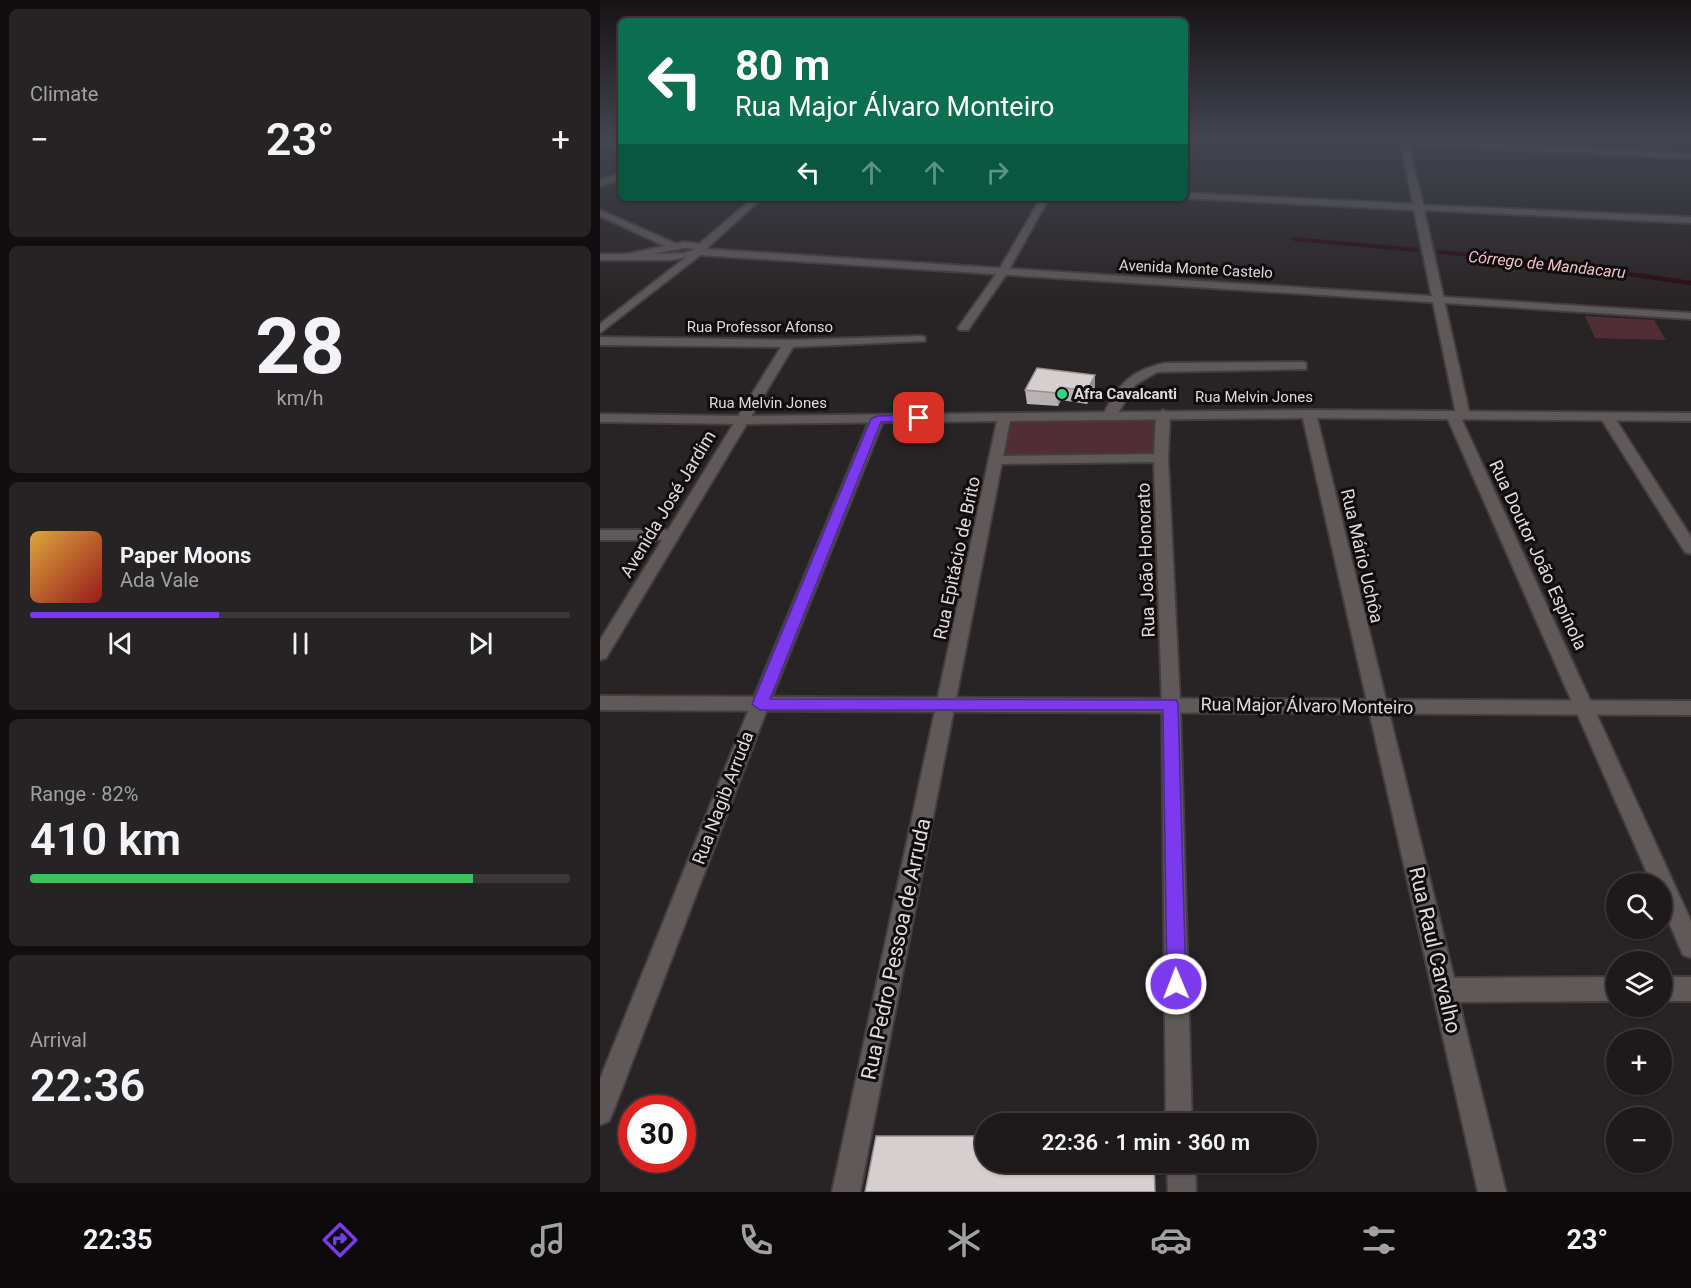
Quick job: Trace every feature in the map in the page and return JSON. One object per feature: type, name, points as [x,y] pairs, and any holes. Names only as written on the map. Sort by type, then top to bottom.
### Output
[{"type":"street","name":"Rua Doutor João Espínola","points":[[1415,195],[1440,298],[1458,416],[1691,946]]},
{"type":"street","points":[[1188,196],[1687,220],[1691,232]]},
{"type":"street","points":[[600,330],[700,251],[719,231],[754,201]]},
{"type":"street","points":[[964,328],[1002,273],[1043,201]]},
{"type":"street","points":[[600,213],[675,252]]},
{"type":"street","points":[[671,272],[675,252],[719,231]]},
{"type":"street","points":[[688,244],[700,251]]},
{"type":"street","points":[[600,257],[700,251]]},
{"type":"street","name":"Avenida Monte Castelo","points":[[700,251],[1002,273],[1440,298],[1691,316]]},
{"type":"street","name":"Rua Professor Afonso","points":[[600,341],[789,344],[921,339]]},
{"type":"street","name":"Avenida José Jardim","points":[[600,654],[789,344]]},
{"type":"street","points":[[1110,415],[1126,386],[1147,370],[1166,367],[1302,366]]},
{"type":"street","name":"Rua Melvin Jones","points":[[600,418],[742,420],[1163,414],[1691,417]]},
{"type":"street","name":"Rua João Honorato","points":[[1163,414],[1161,458],[1171,704],[1179,1113]]},
{"type":"street","name":"Rua Mário Uchôa","points":[[1309,414],[1377,708]]},
{"type":"street","points":[[1607,417],[1691,549]]},
{"type":"street","name":"Rua Epitácio de Brito","points":[[947,705],[998,460],[1004,418]]},
{"type":"street","name":"Rua Nagib Arruda","points":[[600,1112],[760,704],[877,419]]},
{"type":"street","points":[[998,460],[1161,458]]},
{"type":"street","points":[[600,535],[672,535]]},
{"type":"street","name":"Rua Major Álvaro Monteiro","points":[[600,703],[1691,708]]},
{"type":"street","name":"Rua Pedro Pessoa de Arruda","points":[[846,1192],[867,1139],[947,705]]},
{"type":"street","name":"Rua Raul Carvalho","points":[[1377,708],[1492,1192]]},
{"type":"street","points":[[1444,990],[1606,989]]},
{"type":"street","points":[[1672,989],[1691,989]]},
{"type":"street","points":[[1181,1173],[1182,1192]]},
{"type":"shaded area","points":[[1585,316],[1654,320],[1666,340],[1595,338]]},
{"type":"shaded area","points":[[1163,414],[1161,458],[997,460],[1009,418]]},
{"type":"building","points":[[1037,368],[1095,375],[1087,391],[1060,387],[1057,393],[1025,390]]},
{"type":"building","points":[[876,1136],[975,1136],[975,1173],[1154,1173],[1155,1192],[865,1192]]},
{"type":"waterway","name":"Córrego de Mandacaru","points":[[1294,239],[1417,250]]},
{"type":"waterway","name":"Córrego de Mandacaru","points":[[1439,252],[1526,260]]},
{"type":"waterway","name":"Córrego de Mandacaru","points":[[1508,258],[1691,283]]},
{"type":"place","name":"Afra Cavalcanti","points":[[1062,394]]},
{"type":"route","points":[[919,418],[877,419],[760,704],[1171,704],[1176,984]]}]
